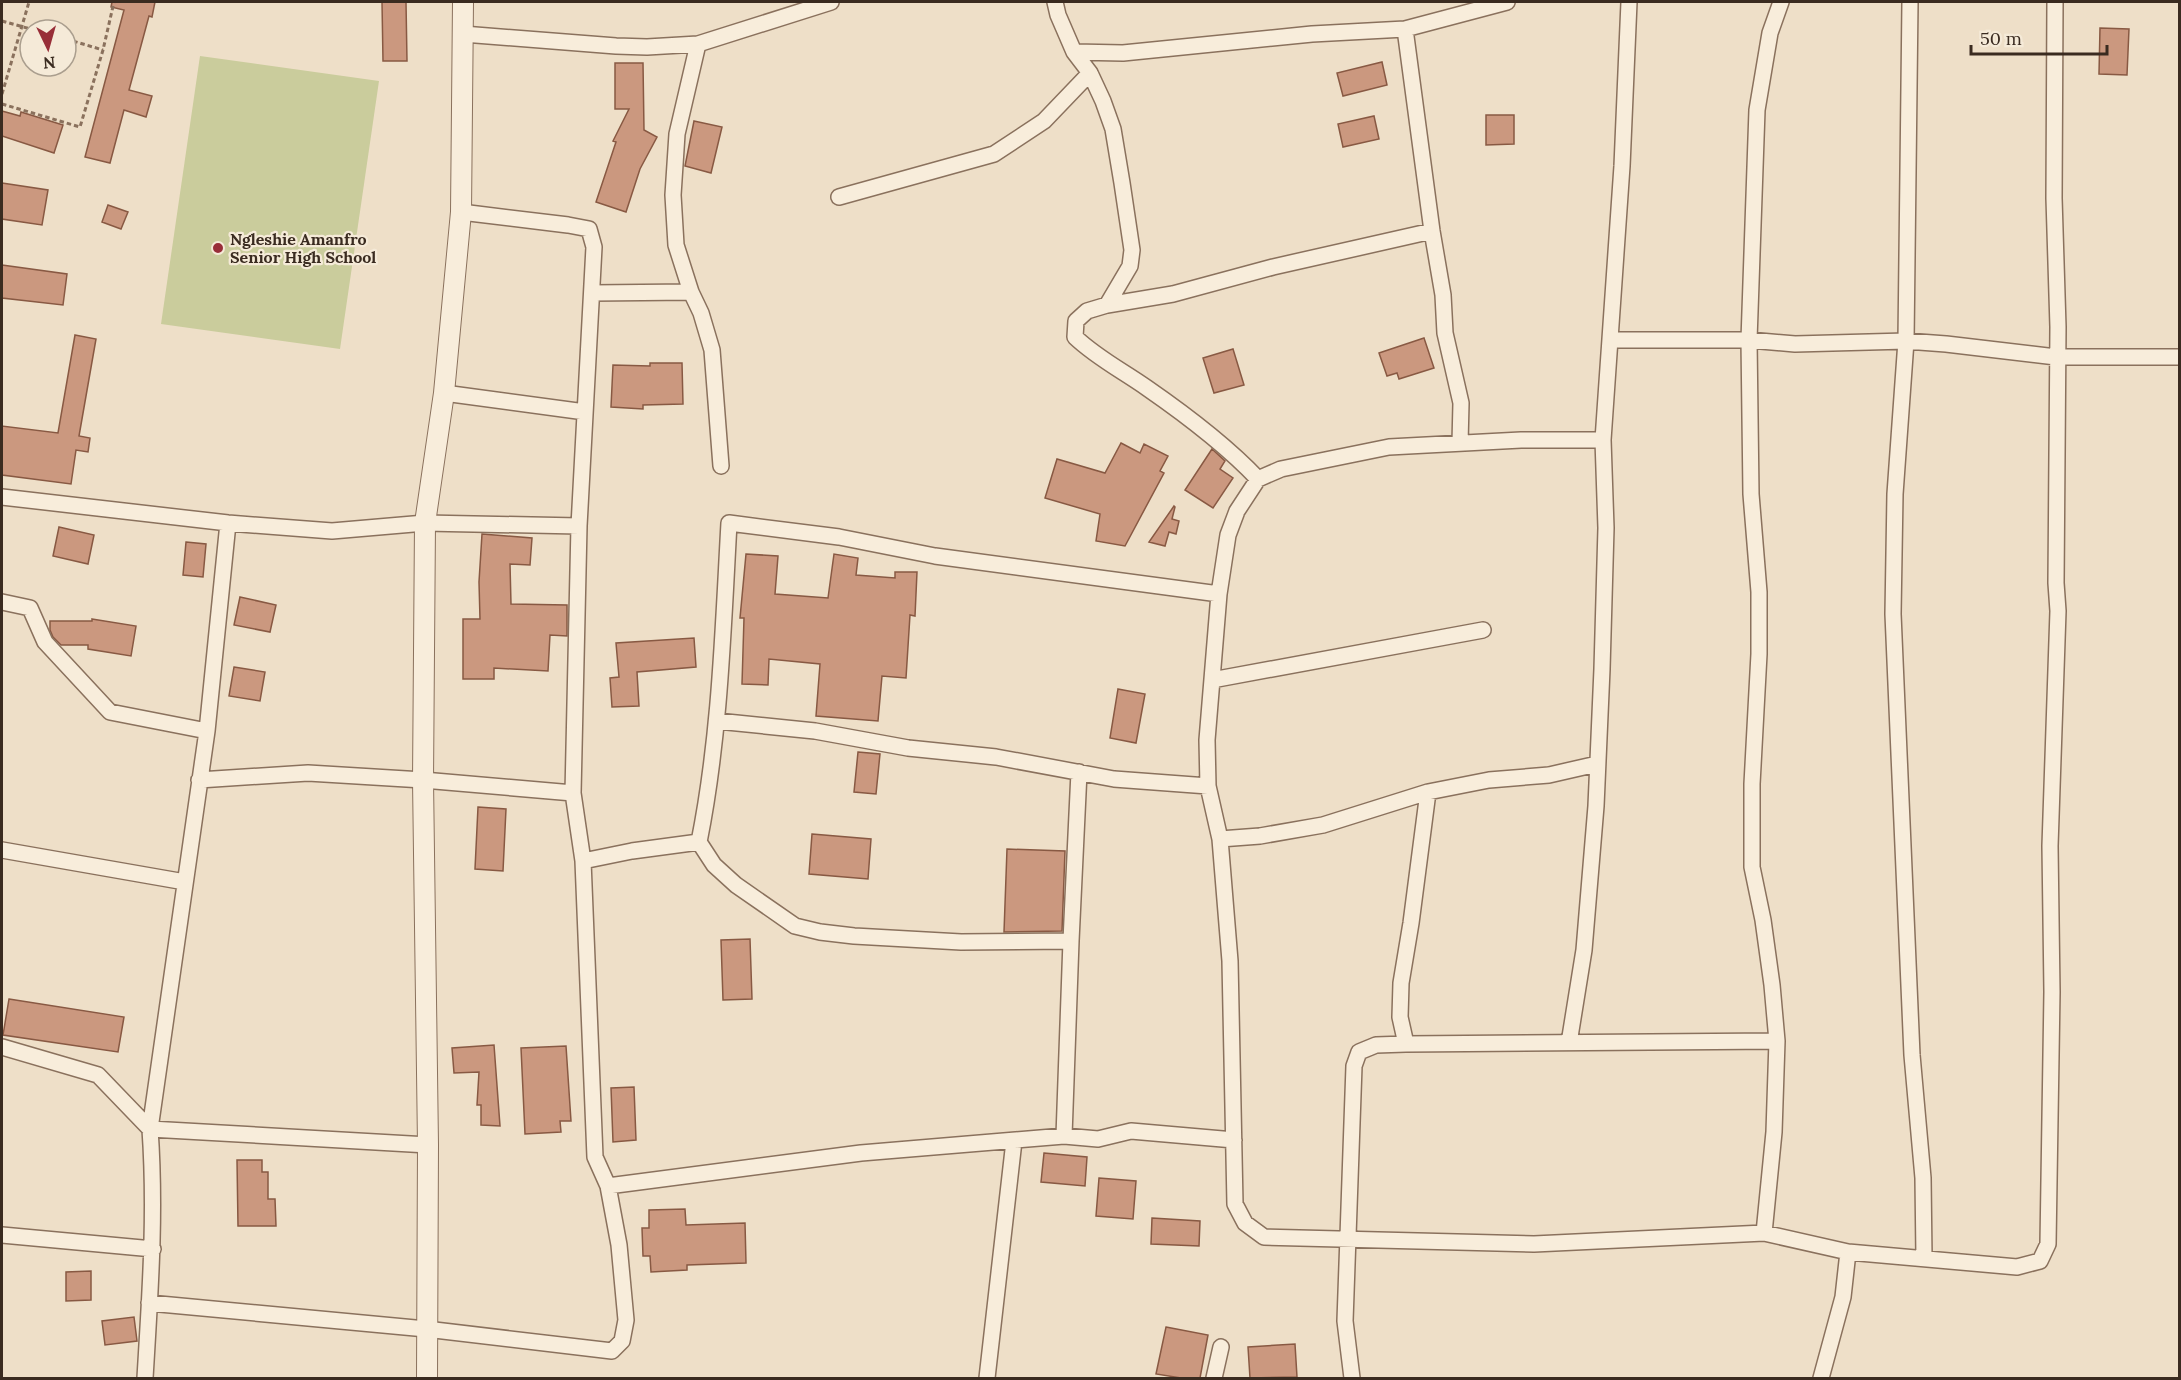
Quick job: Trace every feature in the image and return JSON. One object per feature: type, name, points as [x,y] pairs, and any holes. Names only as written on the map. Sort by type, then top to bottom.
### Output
[{"type":"street","points":[[428,1378],[426,1329],[428,1145],[423,780],[425,523],[444,393],[461,212],[463,2]]},
{"type":"street","points":[[463,34],[616,46],[698,44],[831,2]]},
{"type":"street","points":[[1055,2],[1058,15],[1074,52],[1090,74],[1113,129],[1132,250],[1130,266],[1107,305]]},
{"type":"street","points":[[1074,52],[1123,53],[1312,34],[1405,29],[1508,2]]},
{"type":"street","points":[[1569,1043],[1584,950],[1598,764],[1606,528],[1603,440],[1622,166],[1629,2]]},
{"type":"street","points":[[1764,1233],[1774,1132],[1777,1041],[1769,963],[1752,867],[1752,784],[1759,654],[1759,592],[1751,494],[1749,340],[1757,110],[1770,33],[1781,2]]},
{"type":"street","points":[[1910,2],[1906,341],[1895,494],[1893,614],[1912,1055],[1923,1178],[1924,1258]]},
{"type":"street","points":[[1603,440],[1460,442],[1389,447],[1281,469],[1258,479],[1238,511],[1228,536],[1219,594],[1208,740],[1208,786],[1220,839],[1230,961],[1235,1204],[1245,1223],[1264,1237],[1534,1244],[1764,1233],[1848,1252],[2017,1267],[2040,1261],[2048,1244],[2052,992],[2050,846],[2058,611],[2056,583],[2055,2]]},
{"type":"street","points":[[1405,29],[1432,231],[1443,295],[1445,333],[1461,403],[1460,442]]},
{"type":"street","points":[[698,44],[677,134],[673,195],[676,245],[712,350],[721,466]]},
{"type":"street","points":[[839,197],[994,154],[1044,121],[1090,74]]},
{"type":"street","points":[[149,1303],[426,1329],[612,1351],[622,1341],[626,1320],[619,1245],[608,1186],[595,1157],[583,861],[573,793],[579,526],[594,247],[589,229],[461,212]]},
{"type":"street","points":[[1258,479],[1236,455],[1193,421],[1091,351],[1075,337],[1076,321],[1087,311],[1107,305],[1173,294],[1273,267],[1432,231]]},
{"type":"street","points":[[593,293],[691,292]]},
{"type":"street","points":[[1611,340],[1749,340],[1795,344],[1906,341],[2056,357],[2180,357]]},
{"type":"street","points":[[444,393],[585,412]]},
{"type":"street","points":[[2,497],[228,523],[332,531],[425,523],[579,526]]},
{"type":"street","points":[[145,1378],[153,1249],[153,1172],[150,1129],[207,731],[228,523]]},
{"type":"street","points":[[1071,941],[961,942],[820,932],[795,926],[736,885],[714,865],[699,842],[707,802],[717,721],[729,523],[838,537],[934,556],[1219,594]]},
{"type":"street","points":[[2,602],[30,608],[45,642],[110,712],[207,731]]},
{"type":"street","points":[[1212,680],[1483,630]]},
{"type":"street","points":[[717,721],[815,731],[908,748],[996,758],[1143,782],[1208,786]]},
{"type":"street","points":[[1220,839],[1260,836],[1323,825],[1428,792],[1489,780],[1549,775],[1598,764]]},
{"type":"street","points":[[1064,1136],[1079,772]]},
{"type":"street","points":[[199,780],[308,773],[573,793]]},
{"type":"street","points":[[1406,1044],[1400,1017],[1401,983],[1428,792]]},
{"type":"street","points":[[583,861],[632,851],[699,842]]},
{"type":"street","points":[[2,850],[184,882]]},
{"type":"street","points":[[1352,1378],[1345,1321],[1354,1066],[1359,1052],[1376,1045],[1406,1044],[1777,1041]]},
{"type":"street","points":[[2,1047],[98,1075],[150,1129],[428,1145]]},
{"type":"street","points":[[608,1186],[861,1153],[1064,1136],[1098,1139],[1131,1131],[1234,1140]]},
{"type":"street","points":[[987,1378],[1014,1141]]},
{"type":"street","points":[[2,1235],[153,1249]]},
{"type":"street","points":[[1821,1378],[1843,1298],[1848,1252]]},
{"type":"street","points":[[1214,1378],[1221,1347]]},
{"type":"path","points":[[24,18],[29,2]]},
{"type":"path","points":[[2,104],[80,127],[103,50],[114,2]]},
{"type":"path","points":[[2,21],[18,25]]},
{"type":"path","points":[[2,94],[18,37]]},
{"type":"path","points":[[78,43],[103,50]]},
{"type":"green space","points":[[200,56],[379,81],[340,349],[161,324]]},
{"type":"building","points":[[112,2],[155,2],[129,90],[152,96],[146,117],[124,110],[110,163],[85,157],[124,10],[111,7]]},
{"type":"building","points":[[382,2],[406,2],[407,61],[383,61]]},
{"type":"building","points":[[2100,28],[2129,29],[2127,75],[2099,74]]},
{"type":"building","points":[[1382,62],[1387,85],[1343,96],[1337,73]]},
{"type":"building","points":[[615,63],[643,63],[644,130],[657,137],[640,169],[626,212],[596,202],[616,142],[613,141],[629,109],[615,109]]},
{"type":"building","points":[[2,111],[20,116],[21,112],[63,125],[54,153],[2,136]]},
{"type":"building","points":[[1486,115],[1514,115],[1514,144],[1486,145]]},
{"type":"building","points":[[1374,116],[1379,139],[1343,147],[1338,124]]},
{"type":"building","points":[[694,121],[722,127],[711,173],[685,166]]},
{"type":"building","points":[[2,183],[48,190],[42,225],[2,219]]},
{"type":"building","points":[[108,205],[128,212],[121,229],[102,222]]},
{"type":"building","points":[[2,265],[67,274],[63,305],[2,298]]},
{"type":"building","points":[[75,335],[96,339],[79,436],[90,438],[88,452],[76,450],[71,484],[2,475],[2,426],[58,433]]},
{"type":"building","points":[[1424,338],[1434,368],[1399,379],[1397,373],[1387,376],[1379,353]]},
{"type":"building","points":[[1233,349],[1244,385],[1214,393],[1203,358]]},
{"type":"building","points":[[650,363],[682,363],[683,404],[643,405],[643,409],[611,407],[613,365],[650,366]]},
{"type":"building","points":[[1121,443],[1140,453],[1144,444],[1168,456],[1160,471],[1164,473],[1125,546],[1096,541],[1100,514],[1045,498],[1057,459],[1105,473]]},
{"type":"building","points":[[1212,449],[1225,461],[1220,469],[1233,478],[1213,508],[1185,490]]},
{"type":"building","points":[[1174,506],[1172,519],[1179,521],[1176,534],[1169,532],[1165,546],[1149,542]]},
{"type":"building","points":[[59,527],[94,535],[88,564],[53,556]]},
{"type":"building","points":[[482,534],[532,538],[530,565],[510,564],[511,604],[567,605],[567,636],[550,635],[548,671],[494,668],[494,679],[463,679],[463,619],[480,619],[479,582]]},
{"type":"building","points":[[186,542],[206,544],[203,577],[183,575]]},
{"type":"building","points":[[746,554],[778,556],[775,594],[828,598],[834,554],[858,558],[856,575],[895,578],[895,572],[917,572],[915,616],[910,615],[906,678],[882,676],[878,721],[816,716],[820,664],[769,659],[768,685],[742,684],[744,618],[740,618]]},
{"type":"building","points":[[240,597],[276,605],[270,632],[234,625]]},
{"type":"building","points":[[92,619],[136,626],[131,656],[88,649],[88,645],[61,645],[50,630],[50,621],[92,621]]},
{"type":"building","points":[[694,638],[696,667],[637,672],[639,706],[612,707],[610,678],[619,677],[616,643]]},
{"type":"building","points":[[234,667],[265,672],[260,701],[229,696]]},
{"type":"building","points":[[1118,689],[1145,694],[1136,743],[1110,738]]},
{"type":"building","points":[[858,752],[880,754],[876,794],[854,792]]},
{"type":"building","points":[[478,807],[506,809],[503,871],[475,869]]},
{"type":"building","points":[[812,834],[871,839],[868,879],[809,874]]},
{"type":"building","points":[[1007,849],[1065,851],[1062,931],[1004,932]]},
{"type":"building","points":[[750,939],[752,999],[723,1000],[721,940]]},
{"type":"building","points":[[9,999],[124,1017],[118,1052],[3,1035]]},
{"type":"building","points":[[494,1045],[500,1126],[481,1125],[481,1105],[477,1105],[479,1072],[454,1073],[452,1048]]},
{"type":"building","points":[[566,1046],[571,1121],[560,1121],[561,1132],[525,1134],[521,1048]]},
{"type":"building","points":[[634,1087],[636,1140],[613,1142],[611,1088]]},
{"type":"building","points":[[1044,1153],[1087,1157],[1085,1186],[1041,1182]]},
{"type":"building","points":[[237,1160],[262,1160],[262,1172],[268,1172],[268,1199],[275,1199],[276,1226],[238,1226]]},
{"type":"building","points":[[1099,1178],[1136,1181],[1133,1219],[1096,1216]]},
{"type":"building","points":[[685,1209],[686,1225],[745,1223],[746,1263],[687,1265],[687,1270],[651,1272],[650,1256],[643,1256],[642,1228],[649,1228],[649,1210]]},
{"type":"building","points":[[1152,1218],[1200,1221],[1199,1246],[1151,1244]]},
{"type":"building","points":[[91,1271],[91,1300],[66,1301],[66,1272]]},
{"type":"building","points":[[134,1317],[137,1341],[105,1345],[102,1321]]},
{"type":"building","points":[[1166,1327],[1208,1335],[1200,1378],[1156,1374]]},
{"type":"building","points":[[1295,1344],[1297,1377],[1250,1378],[1248,1347]]},
{"type":"place","name":"Ngleshie Amanfro Senior High School","points":[[218,248]]}]
